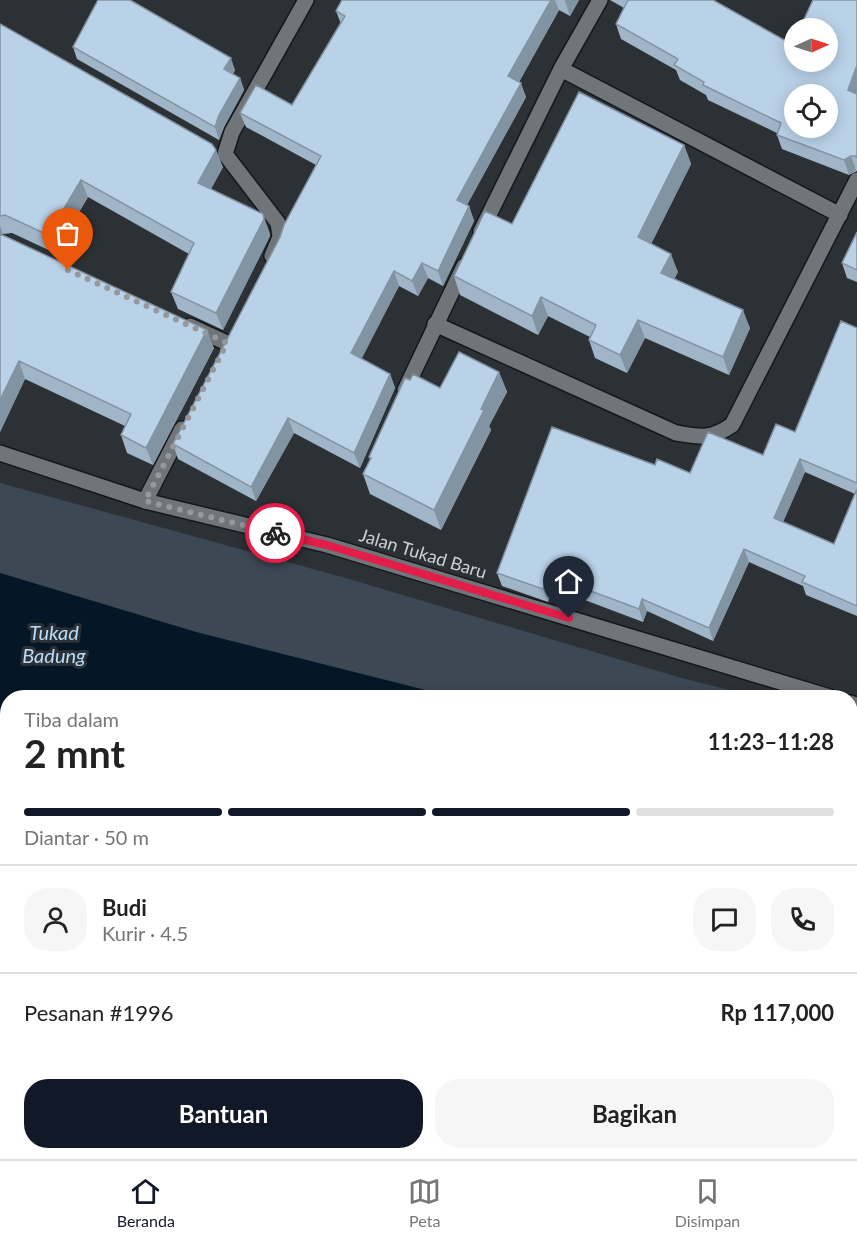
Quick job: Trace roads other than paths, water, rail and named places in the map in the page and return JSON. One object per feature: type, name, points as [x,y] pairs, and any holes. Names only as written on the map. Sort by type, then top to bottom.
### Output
[{"type":"street","points":[[267,266],[280,237],[278,223],[220,151],[306,0]]},
{"type":"street","points":[[398,407],[435,324],[561,69],[600,0]]},
{"type":"street","points":[[561,69],[840,215]]},
{"type":"street","points":[[435,324],[676,433],[705,438],[719,434],[732,425],[857,180]]},
{"type":"street","points":[[175,319],[227,344]]},
{"type":"street","points":[[145,501],[189,417]]},
{"type":"street","name":"Jalan Tukad Baru","points":[[0,453],[145,501],[327,545],[807,690]]},
{"type":"water","name":"Tukad Badung","points":[[0,573],[196,632],[425,690],[0,690]]}]
